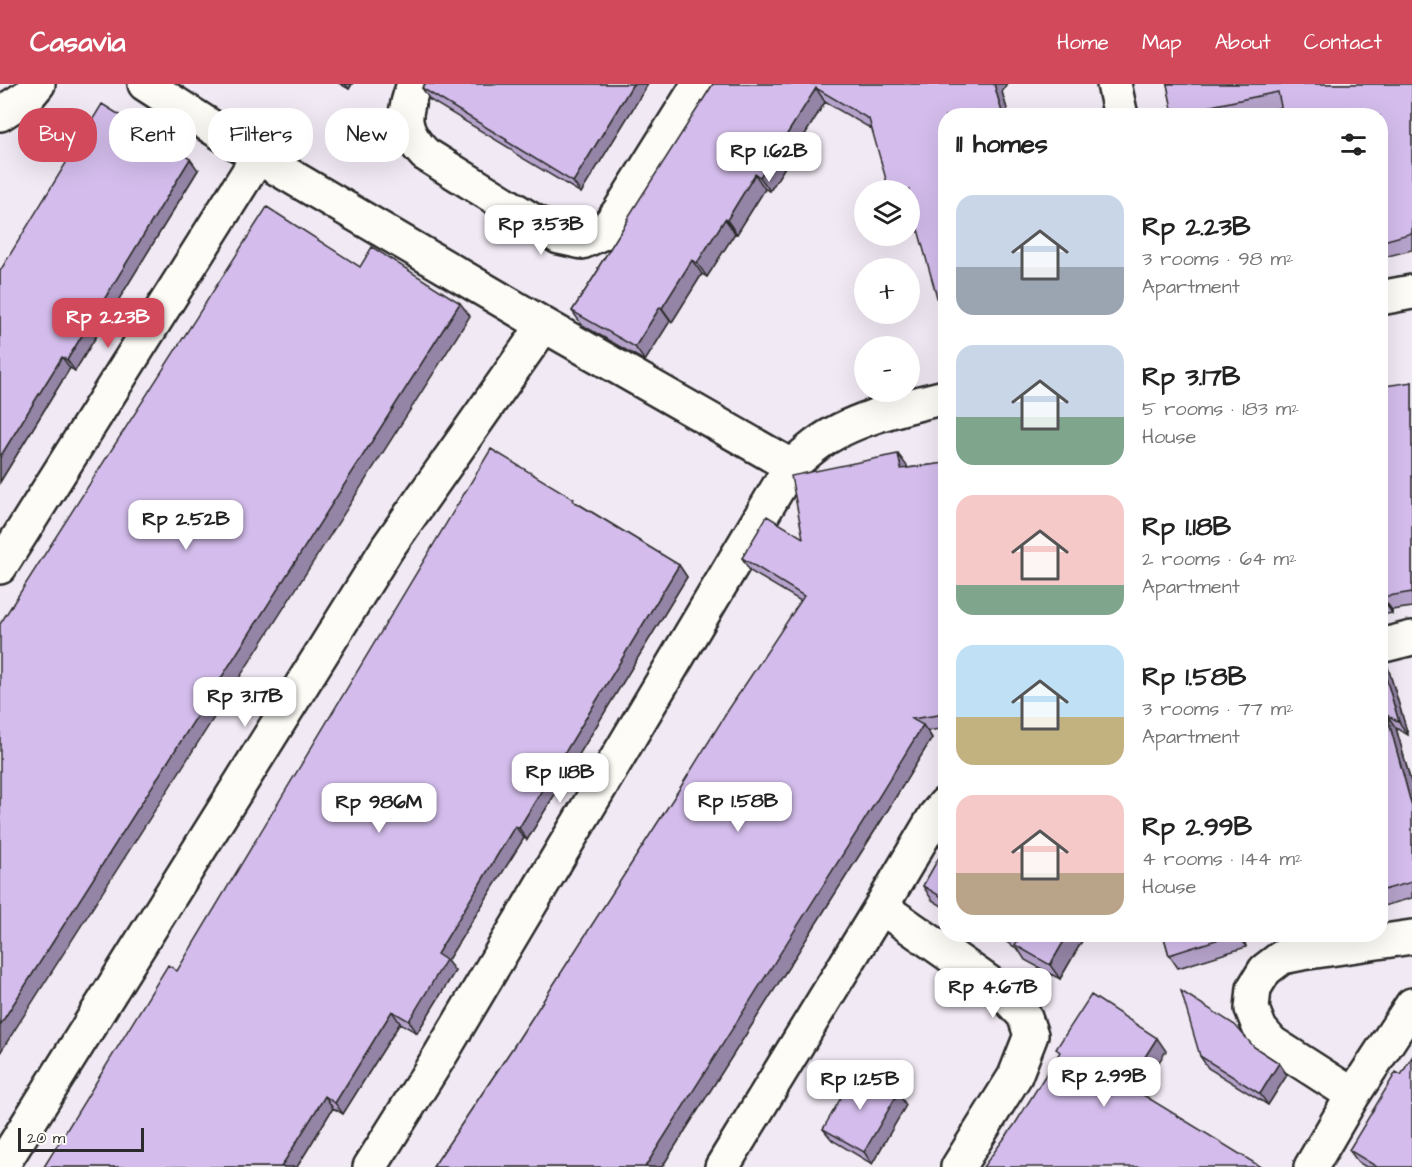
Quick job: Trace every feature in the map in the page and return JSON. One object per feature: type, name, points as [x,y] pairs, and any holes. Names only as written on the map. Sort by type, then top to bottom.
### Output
[{"type":"street","points":[[0,114],[28,96],[38,84]]},
{"type":"street","points":[[145,84],[208,125]]},
{"type":"street","points":[[414,84],[405,111],[407,130],[425,154],[560,237],[582,242],[604,232],[619,212],[699,84]]},
{"type":"street","points":[[1114,84],[1119,108]]},
{"type":"street","points":[[0,567],[255,162]]},
{"type":"street","points":[[265,162],[791,466]]},
{"type":"street","points":[[1388,296],[1412,292]]},
{"type":"street","points":[[1,1167],[388,547],[544,325]]},
{"type":"street","points":[[370,1167],[441,1054],[791,466],[817,444],[842,429],[907,406],[938,399]]},
{"type":"street","points":[[1388,644],[1412,638]]},
{"type":"street","points":[[722,1167],[938,812]]},
{"type":"street","points":[[881,907],[1001,991],[1024,1015],[1031,1035],[1016,1076],[958,1167]]},
{"type":"street","points":[[1388,940],[1412,937]]},
{"type":"street","points":[[1353,1095],[1272,1043],[1260,1029],[1252,1009],[1254,988],[1265,970],[1282,957],[1378,942]]},
{"type":"street","points":[[1311,1167],[1353,1095],[1412,1005]]},
{"type":"building","points":[[425,84],[633,84],[573,182],[422,88]]},
{"type":"building","points":[[713,84],[994,84],[1001,108],[938,108],[938,301],[920,237],[920,180],[886,180],[869,119],[816,88],[760,177],[755,174],[727,220],[725,219],[697,263],[692,260],[635,347],[572,311]]},
{"type":"building","points":[[1167,84],[1412,84],[1412,233],[1388,240],[1388,108],[1281,108],[1278,92],[1202,108],[1172,108]]},
{"type":"building","points":[[102,104],[109,108],[109,162],[188,162],[67,360],[62,357],[0,457],[0,271],[67,162],[97,162],[97,112]]},
{"type":"building","points":[[267,207],[360,267],[372,247],[460,303],[0,1025],[0,624]]},
{"type":"building","points":[[1412,382],[1412,592],[1388,596],[1388,386]]},
{"type":"building","points":[[491,449],[679,565],[519,828],[515,826],[437,954],[446,960],[409,1021],[392,1011],[335,1103],[325,1096],[281,1167],[44,1167],[168,965],[177,971]]},
{"type":"building","points":[[898,454],[901,469],[938,464],[938,715],[912,719],[923,725],[645,1167],[433,1167],[516,1043],[729,709],[804,596],[742,558],[767,516],[803,538],[791,476]]},
{"type":"building","points":[[1388,685],[1399,722],[1388,716]]},
{"type":"building","points":[[1388,719],[1412,807],[1412,882],[1388,889]]},
{"type":"building","points":[[938,859],[938,895],[923,886]]},
{"type":"building","points":[[1017,942],[1063,942],[1050,965],[1015,945]]},
{"type":"building","points":[[1165,942],[1210,942],[1169,955]]},
{"type":"building","points":[[1181,991],[1235,1025],[1254,1047],[1279,1063],[1260,1094],[1200,1056]]},
{"type":"building","points":[[1091,995],[1157,1038],[1127,1085],[1261,1167],[983,1167],[1015,1124],[1060,1052],[1056,1049]]},
{"type":"building","points":[[1412,1057],[1412,1167],[1377,1167],[1349,1150],[1396,1072],[1401,1075]]},
{"type":"building","points":[[857,1070],[898,1093],[864,1152],[823,1129]]}]
